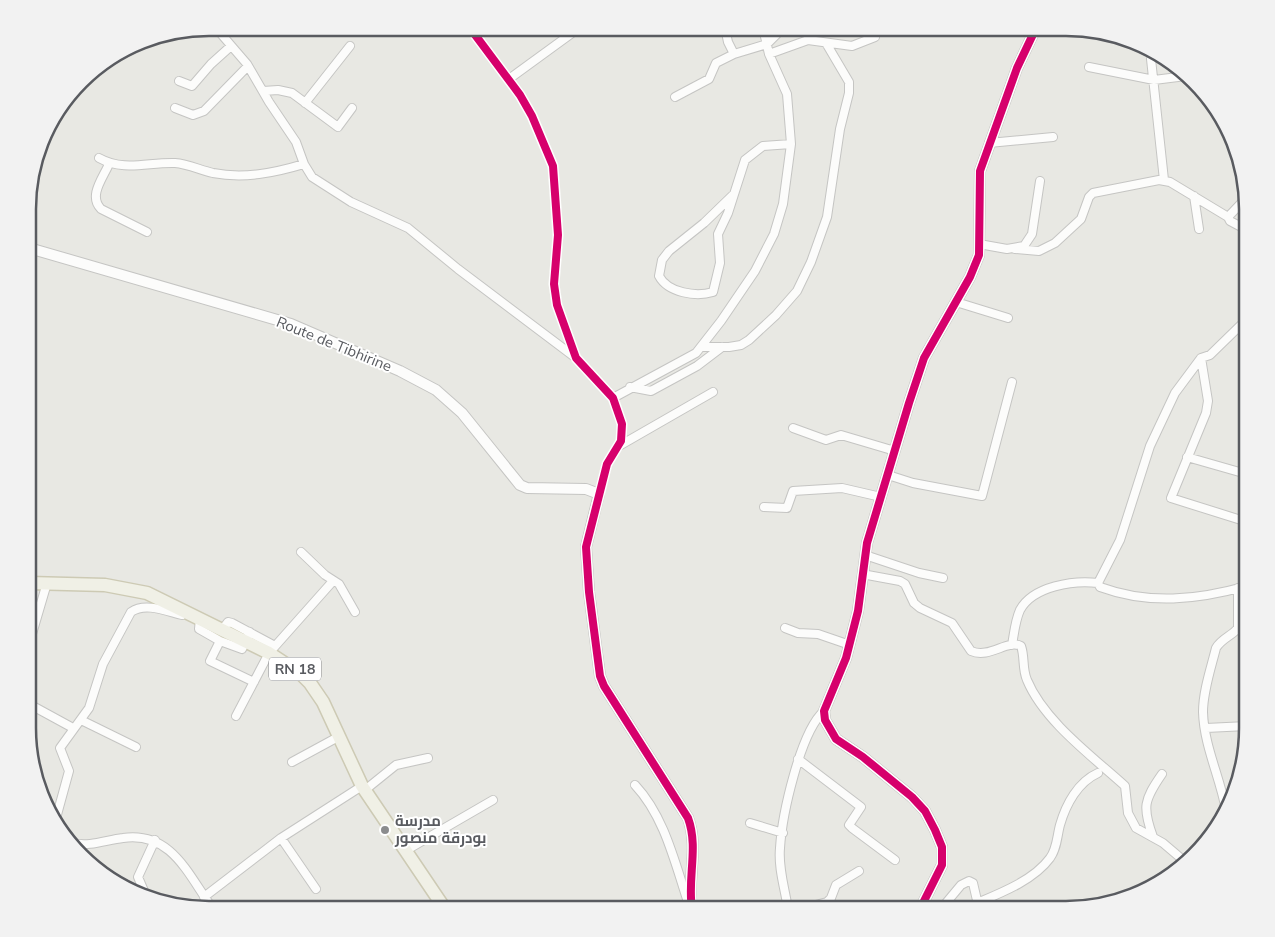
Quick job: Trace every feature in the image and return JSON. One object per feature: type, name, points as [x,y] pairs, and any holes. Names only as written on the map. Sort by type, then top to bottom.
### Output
[{"type":"main road","name":"RN 18","points":[[37,583],[129,588],[147,592],[200,619],[221,635],[248,637],[272,650],[310,683],[322,702],[364,788],[439,900]]},
{"type":"street","points":[[224,37],[248,66],[296,142],[304,164],[312,177],[351,202],[408,228],[458,269],[576,358],[613,398],[622,424],[621,441],[607,464],[586,547],[589,592],[600,676],[604,686],[688,818],[693,832],[694,849],[690,901]]},
{"type":"street","points":[[477,37],[509,79],[532,116],[554,166],[558,235],[554,284],[557,305],[576,358]]},
{"type":"street","points":[[509,79],[567,37]]},
{"type":"street","points":[[727,37],[734,54]]},
{"type":"street","points":[[613,398],[680,363],[702,347],[755,271],[774,234],[783,204],[791,144],[787,94],[769,54],[765,37]]},
{"type":"street","points":[[675,97],[710,79],[716,63],[734,54],[767,44],[774,37]]},
{"type":"street","points":[[769,54],[801,41],[815,40],[852,46],[875,37]]},
{"type":"street","points":[[787,901],[780,864],[782,833],[798,759],[817,718],[824,711],[850,645],[858,611],[865,555],[924,358],[970,277],[979,254],[980,171],[1020,60],[1032,37]]},
{"type":"street","points":[[702,347],[740,345],[749,340],[797,291],[827,217],[840,129],[849,93],[849,82],[826,43]]},
{"type":"street","points":[[179,81],[192,86],[211,64],[231,46]]},
{"type":"street","points":[[305,103],[350,46]]},
{"type":"street","points":[[1151,59],[1164,180]]},
{"type":"street","points":[[175,108],[193,115],[204,111],[248,66]]},
{"type":"street","points":[[1089,67],[1154,80],[1177,77]]},
{"type":"street","points":[[263,91],[284,90],[338,127],[352,108]]},
{"type":"street","points":[[989,143],[1053,137]]},
{"type":"street","points":[[734,194],[704,224],[669,250],[662,260],[659,276],[671,288],[701,296],[713,292],[720,262],[718,234],[734,194],[745,160],[763,146],[791,144]]},
{"type":"street","points":[[99,158],[109,164],[118,166],[184,164],[212,173],[253,175],[270,174],[304,164]]},
{"type":"street","points":[[109,164],[94,198],[96,204],[147,232]]},
{"type":"street","points":[[979,244],[1039,251],[1055,243],[1081,219],[1089,197],[1094,194],[1164,180],[1194,196],[1238,225]]},
{"type":"street","points":[[1014,248],[1024,246],[1032,234],[1040,181]]},
{"type":"street","points":[[1194,196],[1198,229]]},
{"type":"street","points":[[1228,217],[1238,206]]},
{"type":"street","name":"Route de Tibhirine","points":[[36,250],[291,324],[354,351],[436,390],[462,412],[520,486],[527,488],[586,488],[599,494]]},
{"type":"street","points":[[956,302],[1008,318]]},
{"type":"street","points":[[1098,583],[1120,540],[1150,446],[1175,393],[1201,358],[1210,355],[1238,328]]},
{"type":"street","points":[[630,388],[643,392],[651,391],[697,366],[722,347]]},
{"type":"street","points":[[1201,358],[1208,401],[1206,413],[1171,498],[1238,519]]},
{"type":"street","points":[[888,475],[913,484],[982,496],[1012,382]]},
{"type":"street","points":[[618,447],[713,392]]},
{"type":"street","points":[[793,428],[826,440],[841,435],[895,451]]},
{"type":"street","points":[[1187,457],[1238,472]]},
{"type":"street","points":[[764,507],[787,508],[793,491],[811,489],[842,488],[881,497]]},
{"type":"street","points":[[301,552],[333,581],[339,584],[355,612]]},
{"type":"street","points":[[865,555],[919,573],[943,578]]},
{"type":"street","points":[[862,574],[900,581],[905,584],[914,603],[952,624],[972,651],[987,654],[1012,645],[1021,646],[1026,679],[1045,711],[1056,724],[1125,786],[1128,813],[1136,828],[1153,837],[1180,857]]},
{"type":"street","points":[[236,716],[272,650],[333,581]]},
{"type":"street","points":[[1012,645],[1016,620],[1021,609],[1030,599],[1066,584],[1082,581],[1098,583]]},
{"type":"street","points":[[37,618],[47,583]]},
{"type":"street","points":[[1098,583],[1100,588],[1136,598],[1201,597],[1238,588],[1238,628],[1220,641],[1216,648],[1204,700],[1210,752],[1222,785],[1224,798]]},
{"type":"street","points":[[57,811],[69,771],[60,748],[88,708],[103,664],[131,612],[136,608],[146,607],[200,619]]},
{"type":"street","points":[[784,628],[798,633],[818,634],[850,645]]},
{"type":"street","points":[[221,635],[210,662],[254,682]]},
{"type":"street","points":[[37,708],[73,728]]},
{"type":"street","points":[[824,711],[825,720],[836,739],[863,757],[912,797],[925,811],[942,848],[942,865],[924,901]]},
{"type":"street","points":[[81,720],[136,747]]},
{"type":"street","points":[[1206,728],[1238,726]]},
{"type":"street","points":[[292,762],[338,737]]},
{"type":"street","points":[[204,897],[281,838],[364,788],[396,765],[428,758]]},
{"type":"street","points":[[798,759],[861,807],[850,825],[895,860]]},
{"type":"street","points":[[987,901],[1032,875],[1050,858],[1070,801],[1083,782],[1098,773]]},
{"type":"street","points":[[1153,837],[1145,804],[1148,795],[1162,774]]},
{"type":"street","points":[[635,785],[646,796],[658,819],[688,901]]},
{"type":"street","points":[[405,851],[492,800]]},
{"type":"street","points":[[750,823],[782,833]]},
{"type":"street","points":[[80,843],[98,844],[121,838],[141,836],[155,840],[174,854],[206,900]]},
{"type":"street","points":[[281,838],[316,889]]},
{"type":"street","points":[[143,888],[138,877],[155,840]]},
{"type":"street","points":[[828,901],[836,885],[860,871]]},
{"type":"street","points":[[949,901],[965,882],[973,883],[977,901]]},
{"type":"cycle path","points":[[477,37],[520,95],[532,116],[553,166],[558,235],[554,284],[557,305],[576,358],[613,398],[622,424],[621,441],[607,464],[586,547],[589,592],[600,676],[604,686],[688,818],[693,841],[691,901]]},
{"type":"cycle path","points":[[924,901],[942,865],[942,847],[925,811],[912,797],[863,757],[836,739],[825,720],[824,711],[846,658],[858,611],[867,543],[924,358],[970,277],[979,255],[980,171],[1017,68],[1032,37]]},
{"type":"place","name":"مدرسة بودرقة منصور","points":[[385,830]]}]
